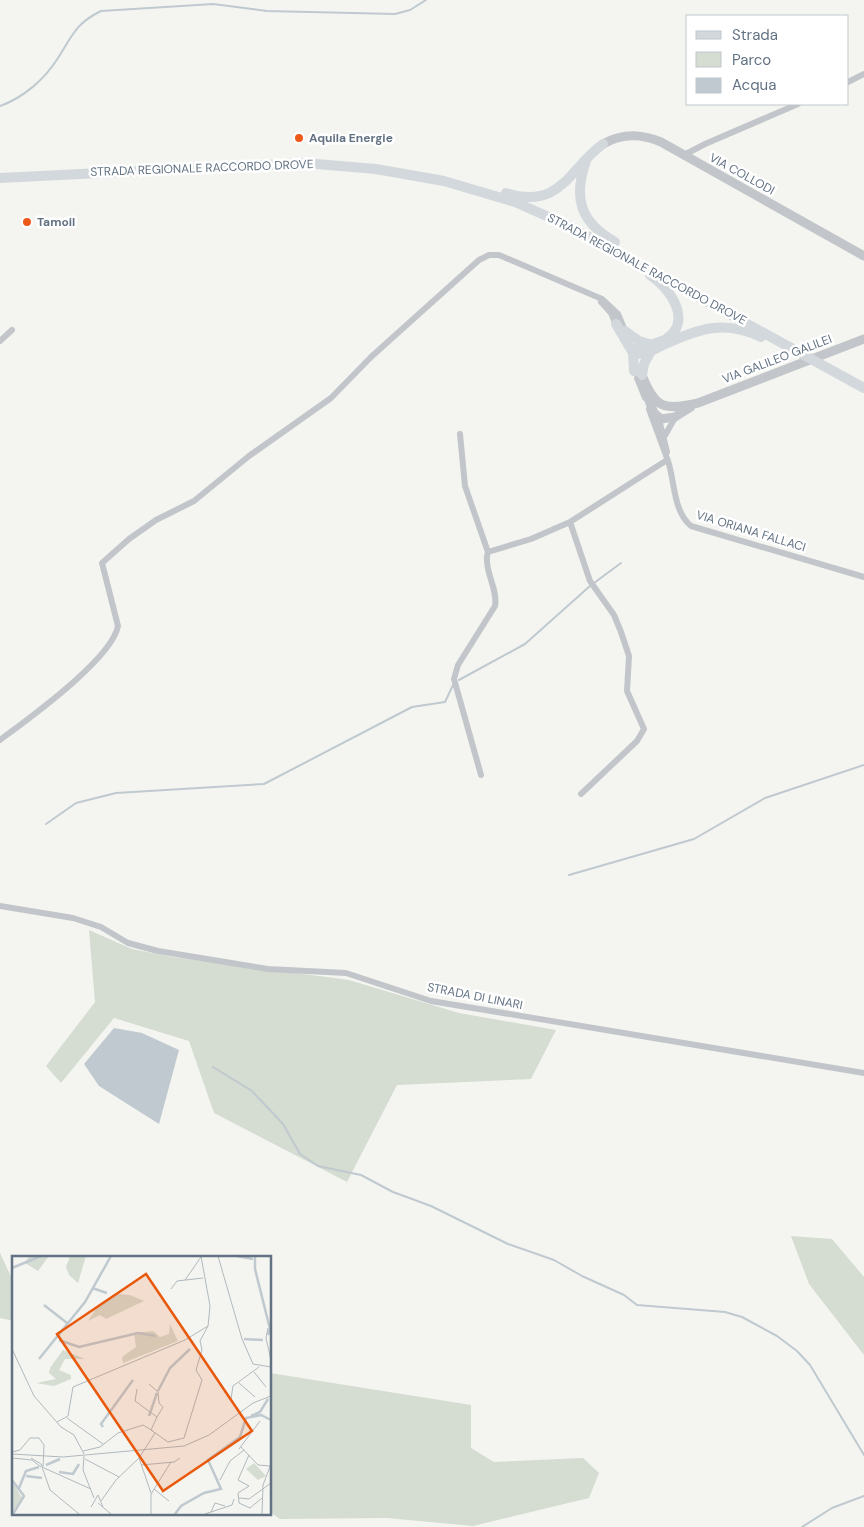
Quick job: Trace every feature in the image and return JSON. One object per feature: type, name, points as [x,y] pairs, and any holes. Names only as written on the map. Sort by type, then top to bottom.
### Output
[{"type":"main road","points":[[434,179],[457,179],[508,194],[533,196],[560,187],[604,144]]},
{"type":"main road","points":[[586,161],[581,178],[580,197],[586,216],[593,226],[610,240],[708,294],[730,313]]},
{"type":"main road","name":"STRADA REGIONALE RACCORDO DROVE","points":[[0,178],[304,163],[370,168],[434,179],[488,193],[545,215],[592,237],[864,388]]},
{"type":"main road","points":[[545,215],[567,230],[652,277],[668,290],[678,310],[676,326],[665,339],[642,354],[633,353]]},
{"type":"main road","points":[[616,324],[620,327],[633,353],[638,374]]},
{"type":"main road","points":[[626,331],[650,347],[703,330],[733,327],[757,335],[820,370],[845,377]]},
{"type":"main road","points":[[638,374],[650,347]]},
{"type":"street","points":[[849,82],[864,74]]},
{"type":"street","points":[[684,155],[701,145],[796,105]]},
{"type":"street","name":"VIA COLLODI","points":[[604,144],[621,137],[642,136],[661,142],[864,256]]},
{"type":"street","points":[[0,740],[102,656],[117,634],[118,626],[102,564],[128,539],[156,520],[194,501],[249,456],[331,398],[378,351],[488,254],[499,256],[602,299],[612,306],[626,331],[633,353]]},
{"type":"street","points":[[594,296],[608,309],[616,324],[654,414],[659,418]]},
{"type":"street","points":[[0,340],[12,330]]},
{"type":"street","name":"VIA GALILEO GALILEI","points":[[659,418],[664,419],[674,411],[864,339]]},
{"type":"street","points":[[638,374],[651,397],[659,418],[667,460]]},
{"type":"street","points":[[638,374],[667,460]]},
{"type":"street","points":[[651,397],[674,411],[664,437]]},
{"type":"street","points":[[657,433],[659,418]]},
{"type":"street","points":[[460,434],[465,486],[488,552],[486,560],[496,600],[495,606],[458,665],[454,679],[481,775]]},
{"type":"street","points":[[488,552],[531,539],[570,522],[667,460]]},
{"type":"street","name":"VIA ORIANA FALLACI","points":[[667,460],[680,512],[684,521],[691,526],[864,577]]},
{"type":"street","points":[[570,522],[590,581],[614,615],[621,632],[629,656],[626,691],[644,729],[638,741],[581,794]]},
{"type":"street","name":"STRADA DI LINARI","points":[[0,906],[73,918],[101,927],[128,943],[158,951],[268,969],[346,973],[431,1001],[864,1073]]},
{"type":"green space","points":[[89,930],[132,949],[173,957],[349,980],[459,1013],[556,1030],[531,1079],[397,1085],[347,1182],[214,1113],[189,1041],[114,1018],[61,1083],[46,1066],[95,1002]]},
{"type":"green space","points":[[791,1236],[832,1239],[864,1277],[864,1355],[809,1284]]},
{"type":"green space","points":[[0,1253],[12,1279],[12,1321],[0,1318]]},
{"type":"green space","points":[[271,1373],[471,1405],[471,1448],[494,1462],[583,1458],[599,1473],[589,1498],[473,1526],[387,1518],[280,1519],[271,1513]]},
{"type":"water","points":[[114,1028],[142,1033],[179,1050],[159,1124],[99,1086],[84,1064]]},
{"type":"waterway","points":[[0,106],[9,103],[33,87],[53,66],[80,25],[101,11],[213,4],[267,11],[395,14],[410,10],[426,0]]},
{"type":"waterway","points":[[594,583],[621,563]]},
{"type":"waterway","points":[[459,680],[525,644],[590,586]]},
{"type":"waterway","points":[[46,824],[76,803],[116,793],[264,784],[412,707],[445,702],[453,685]]},
{"type":"waterway","points":[[569,875],[694,839],[765,798],[864,765]]},
{"type":"waterway","points":[[213,1067],[252,1091],[283,1124],[300,1154],[318,1166],[361,1175],[393,1192],[431,1206],[508,1244],[554,1260],[582,1276],[624,1295],[637,1305],[725,1312],[742,1317],[777,1336],[797,1351],[810,1365],[864,1455]]},
{"type":"waterway","points":[[802,1527],[832,1508],[864,1496]]},
{"type":"place","name":"Aquila Energie","points":[[299,138]]},
{"type":"place","name":"Tamoil","points":[[27,222]]}]
